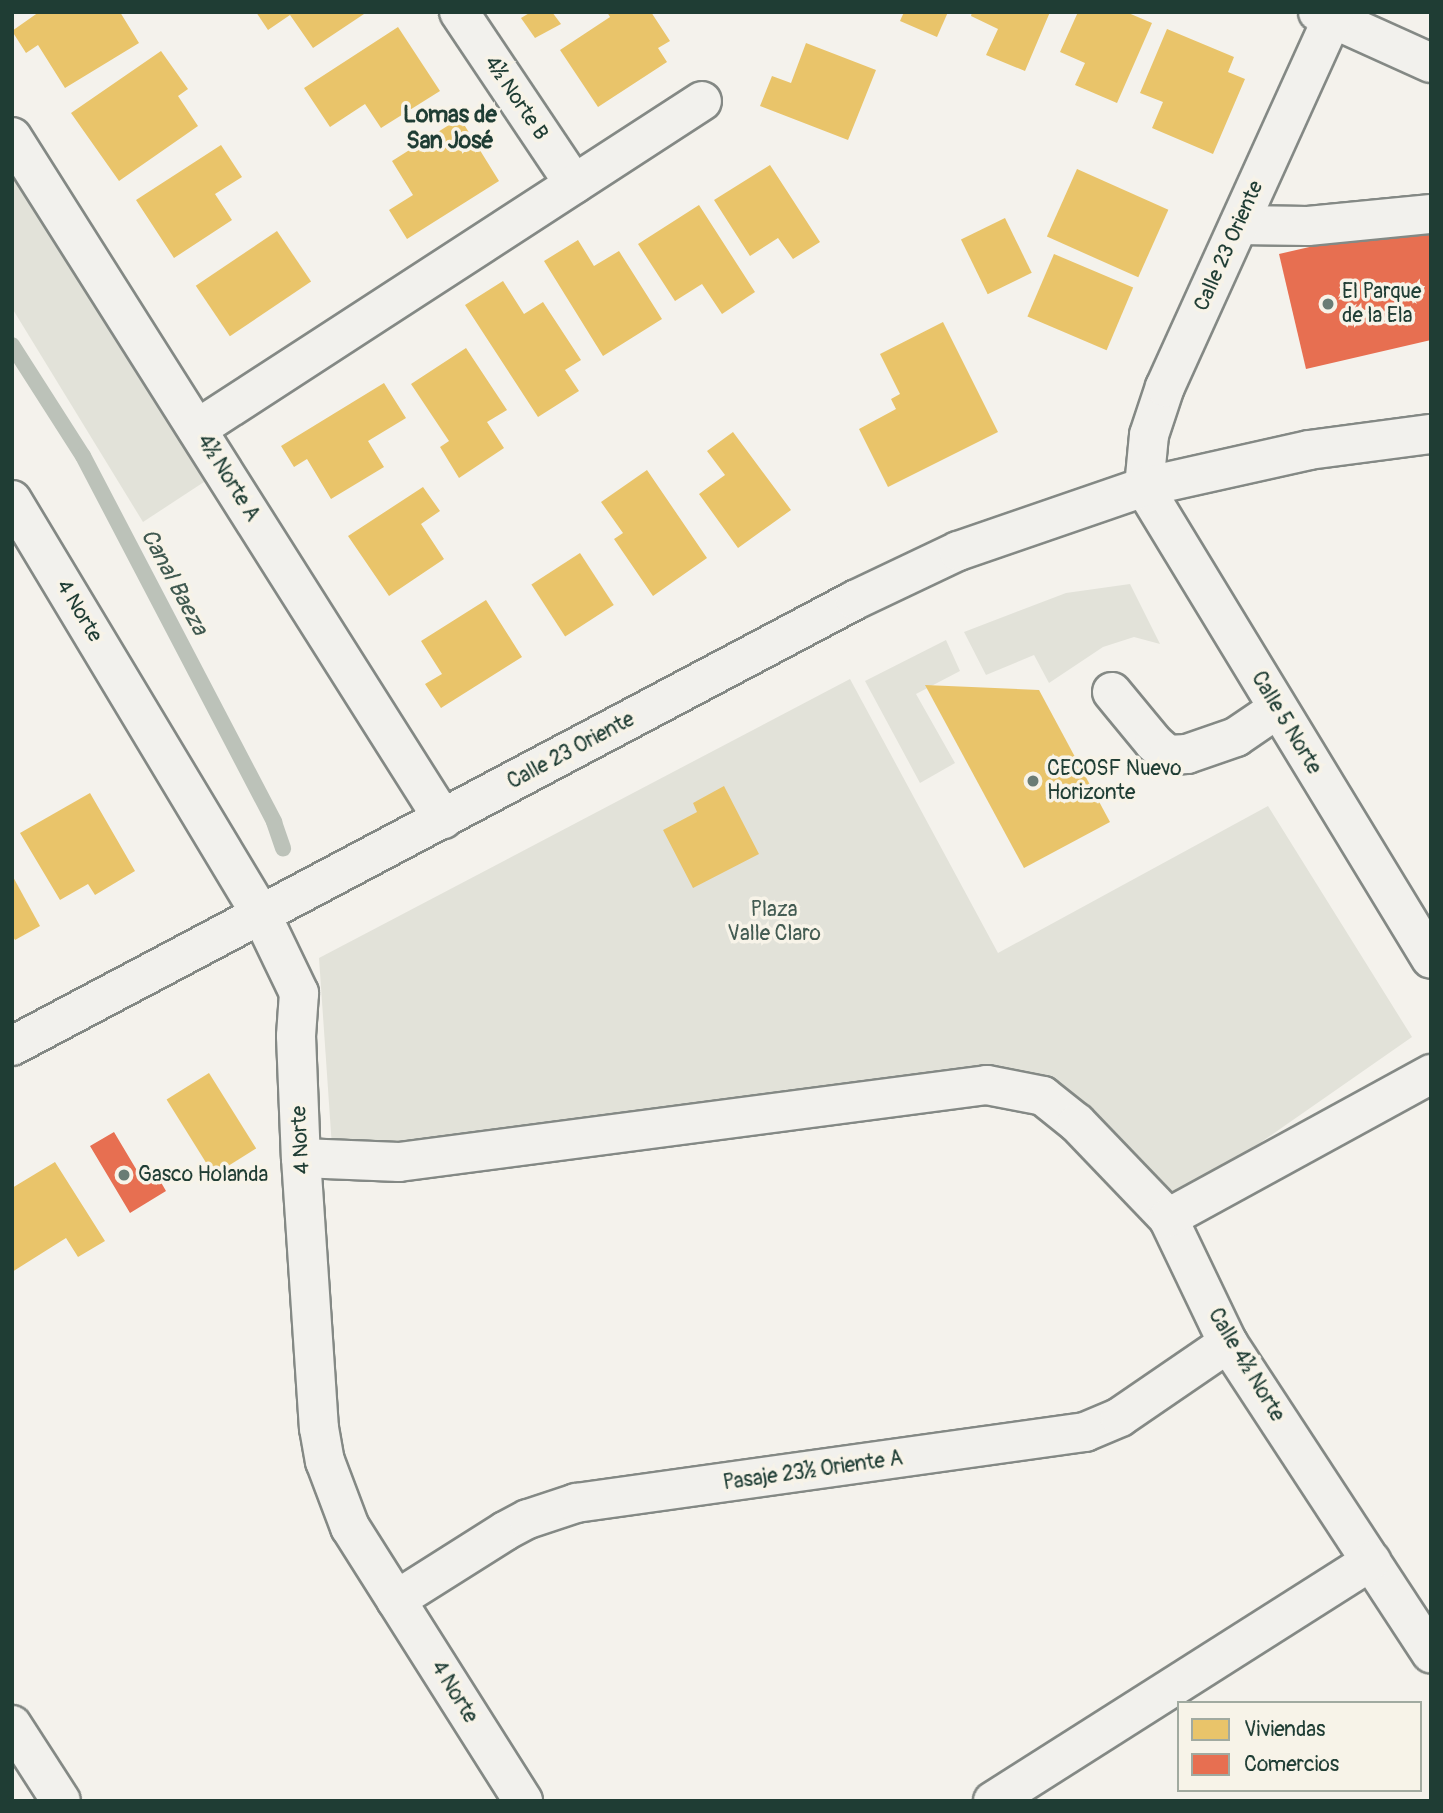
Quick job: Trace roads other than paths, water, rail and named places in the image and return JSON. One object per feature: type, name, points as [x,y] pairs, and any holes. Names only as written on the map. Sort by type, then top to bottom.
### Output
[{"type":"street","name":"4½ Norte B","points":[[459,12],[574,184]]},
{"type":"street","points":[[1328,14],[1431,63]]},
{"type":"street","name":"Calle 23 Oriente","points":[[1144,486],[1149,435],[1156,411],[1239,225],[1328,14]]},
{"type":"street","points":[[197,429],[702,101]]},
{"type":"street","name":"4½ Norte A","points":[[12,137],[443,819]]},
{"type":"street","points":[[1239,225],[1308,226],[1431,214]]},
{"type":"street","name":"Calle 23 Oriente","points":[[12,1046],[855,600],[958,551],[1144,486],[1309,450],[1431,434]]},
{"type":"street","name":"Calle 5 Norte","points":[[1144,486],[1431,959]]},
{"type":"street","name":"4 Norte","points":[[12,500],[270,909],[299,993],[296,1036],[301,1158],[319,1428],[324,1461],[350,1527],[519,1799]]},
{"type":"street","points":[[1112,692],[1154,743],[1168,755],[1186,754],[1236,737],[1277,709]]},
{"type":"street","points":[[1168,1218],[1431,1073]]},
{"type":"street","name":"Calle 4½ Norte","points":[[301,1158],[399,1162],[987,1085],[1043,1096],[1077,1123],[1168,1218],[1228,1343],[1431,1653]]},
{"type":"street","name":"Pasaje 23½ Oriente A","points":[[396,1600],[505,1531],[528,1519],[576,1503],[1085,1432],[1120,1417],[1228,1343]]},
{"type":"street","points":[[993,1801],[1371,1560]]},
{"type":"street","points":[[12,1725],[61,1801]]},
{"type":"waterway","name":"Canal Baeza","points":[[12,345],[83,456],[274,822],[283,848]]},
{"type":"place","name":"El Parque de la Ela","points":[[1328,304]]},
{"type":"place","name":"CECOSF Nuevo Horizonte","points":[[1033,781]]},
{"type":"place","name":"Gasco Holanda","points":[[124,1175]]},
{"type":"district","name":"Lomas de San José","points":[[450,128]]},
{"type":"park label","name":"Plaza Valle Claro","points":[[774,922]]}]
